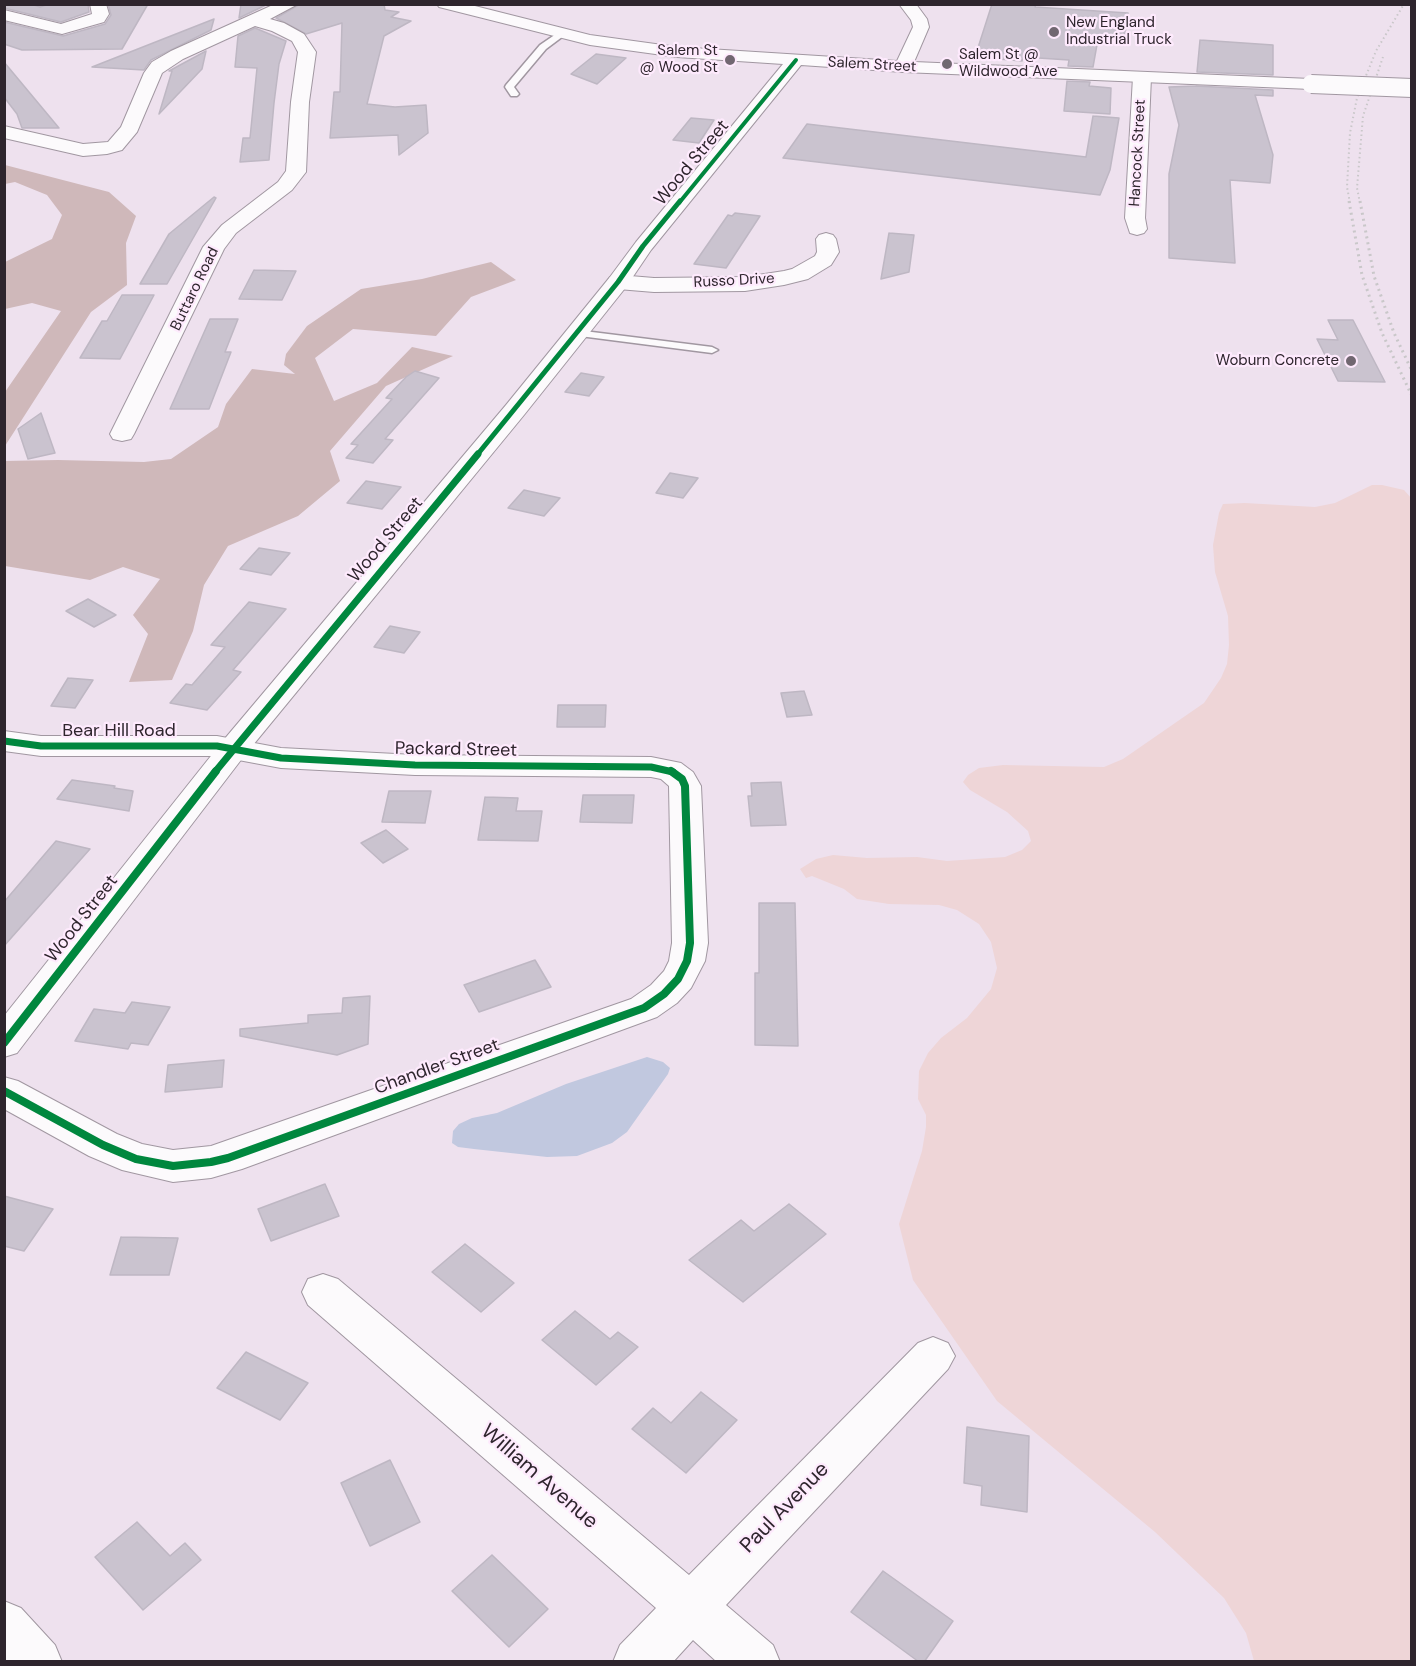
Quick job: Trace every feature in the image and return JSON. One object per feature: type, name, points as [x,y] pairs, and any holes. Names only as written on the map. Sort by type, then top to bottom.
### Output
[{"type":"street","points":[[4,15],[62,29],[98,18],[101,14],[98,4]]},
{"type":"street","points":[[4,132],[83,150],[110,148],[119,144],[130,128],[158,66],[177,55],[291,4]]},
{"type":"street","name":"Salem Street","points":[[445,4],[562,34],[653,49],[903,67],[1412,88]]},
{"type":"street","points":[[903,67],[921,27],[919,19],[906,4]]},
{"type":"street","name":"Buttaro Road","points":[[122,434],[214,247],[229,229],[285,186],[296,172],[300,102],[307,52],[303,42],[298,38],[278,27],[257,21]]},
{"type":"street","name":"Wood Street","points":[[4,1043],[234,749],[515,410],[618,282],[643,246],[796,60]]},
{"type":"street","name":"Hancock Street","points":[[1137,229],[1135,218],[1142,78]]},
{"type":"street","name":"Russo Drive","points":[[618,282],[654,285],[734,284],[776,280],[800,274],[823,260],[828,252],[825,239]]},
{"type":"street","name":"Bear Hill Road","points":[[4,741],[41,746],[218,746],[234,749]]},
{"type":"street","name":"Packard Street","points":[[234,749],[281,758],[415,765],[651,767],[670,770],[678,775]]},
{"type":"street","name":"Chandler Street","points":[[4,1091],[28,1102],[103,1145],[136,1159],[162,1165],[194,1164],[228,1158],[644,1008],[674,984],[682,973],[689,955],[685,786],[678,775]]},
{"type":"street","name":"William Avenue","points":[[323,1292],[755,1662]]},
{"type":"street","name":"Paul Avenue","points":[[638,1662],[689,1605],[933,1356]]},
{"type":"street","points":[[4,1625],[37,1662]]},
{"type":"lane","points":[[514,94],[509,87],[543,47],[562,34]]},
{"type":"lane","points":[[576,333],[712,350]]},
{"type":"shaded area","points":[[5,165],[109,192],[136,216],[126,243],[127,285],[91,312],[5,446],[5,392],[61,311],[32,303],[5,309],[5,262],[52,239],[62,215],[47,195],[15,182],[5,184]]},
{"type":"shaded area","points":[[491,262],[516,280],[471,297],[436,336],[353,329],[315,358],[334,401],[377,383],[412,347],[453,356],[386,386],[330,451],[340,481],[298,516],[228,546],[204,585],[193,631],[172,680],[129,682],[148,634],[133,615],[160,579],[123,567],[90,580],[5,566],[4,461],[144,462],[171,459],[218,427],[226,404],[252,369],[295,374],[284,365],[286,354],[307,326],[361,289],[422,279]]},
{"type":"shaded area","points":[[1372,485],[1404,490],[1412,499],[1411,1661],[1254,1661],[1246,1633],[1224,1598],[1155,1532],[997,1401],[913,1280],[899,1224],[922,1151],[926,1127],[926,1115],[918,1099],[919,1071],[928,1053],[941,1038],[967,1018],[991,989],[997,968],[991,942],[979,924],[957,910],[939,905],[889,904],[857,899],[844,889],[812,876],[806,878],[800,869],[816,859],[833,855],[867,858],[917,857],[947,861],[1005,857],[1022,850],[1031,841],[1028,831],[1007,812],[970,790],[963,782],[968,775],[979,768],[1003,765],[1104,767],[1123,759],[1204,703],[1221,678],[1227,664],[1228,616],[1215,572],[1213,545],[1223,504],[1315,507],[1335,503]]},
{"type":"water","points":[[647,1057],[663,1062],[670,1068],[668,1074],[627,1132],[612,1143],[577,1156],[547,1157],[458,1147],[452,1143],[453,1131],[459,1124],[472,1118],[497,1113],[566,1084]]},
{"type":"building","points":[[4,4],[31,4],[40,7],[49,4],[88,4],[89,12],[61,22],[4,8]]},
{"type":"building","points":[[108,4],[148,4],[122,49],[22,50],[4,44],[4,22],[63,36],[105,24],[111,15]]},
{"type":"building","points":[[241,4],[268,4],[239,18]]},
{"type":"building","points":[[300,4],[384,4],[385,10],[399,12],[391,17],[411,21],[384,36],[367,104],[395,107],[426,105],[428,133],[399,155],[398,135],[330,138],[334,92],[340,92],[342,23],[306,34],[276,18]]},
{"type":"building","name":"New England Industrial Truck","points":[[992,4],[1036,4],[1035,7],[1128,13],[1124,41],[1098,39],[1093,67],[1068,66],[1069,60],[1023,57],[1022,61],[975,57]]},
{"type":"building","points":[[214,19],[211,30],[151,60],[144,70],[92,67]]},
{"type":"building","points":[[255,28],[286,41],[279,64],[269,160],[240,162],[243,138],[250,138],[257,68],[235,67],[238,36]]},
{"type":"building","points":[[1200,40],[1273,45],[1273,75],[1197,72]]},
{"type":"building","points":[[206,51],[202,69],[159,114],[172,71],[169,71]]},
{"type":"building","points":[[596,54],[626,58],[597,84],[571,74]]},
{"type":"building","points":[[4,62],[59,128],[22,128],[17,114],[4,97]]},
{"type":"building","points":[[1067,81],[1090,82],[1089,86],[1111,88],[1110,114],[1064,111]]},
{"type":"building","points":[[1169,87],[1273,90],[1273,96],[1255,95],[1273,155],[1270,183],[1230,180],[1235,263],[1169,258],[1169,174],[1179,125]]},
{"type":"building","points":[[1093,116],[1119,118],[1110,170],[1100,195],[783,158],[807,124],[1086,157]]},
{"type":"building","points":[[691,118],[714,120],[699,143],[673,140]]},
{"type":"building","points":[[214,197],[216,198],[167,284],[140,284],[169,234]]},
{"type":"building","points":[[735,213],[760,216],[726,268],[694,264],[728,215],[732,216]]},
{"type":"building","points":[[889,233],[914,235],[909,272],[881,279]]},
{"type":"building","points":[[254,270],[296,271],[282,300],[239,299]]},
{"type":"building","points":[[122,295],[154,295],[120,359],[80,358],[102,321],[107,321]]},
{"type":"building","points":[[210,319],[238,319],[225,352],[231,352],[209,409],[170,409]]},
{"type":"building","name":"Woburn Concrete","points":[[1328,320],[1353,320],[1385,382],[1338,381],[1317,339],[1338,340]]},
{"type":"building","points":[[415,371],[439,378],[385,439],[393,440],[373,463],[346,458],[358,445],[351,444],[392,399],[386,398]]},
{"type":"building","points":[[581,373],[604,377],[589,396],[565,392]]},
{"type":"building","points":[[41,413],[55,453],[28,459],[18,429]]},
{"type":"building","points":[[670,473],[698,478],[683,498],[656,493]]},
{"type":"building","points":[[366,481],[401,487],[382,509],[347,503]]},
{"type":"building","points":[[524,490],[560,498],[544,516],[508,508]]},
{"type":"building","points":[[259,548],[290,553],[271,575],[240,569]]},
{"type":"building","points":[[88,599],[116,615],[94,627],[66,611]]},
{"type":"building","points":[[249,602],[286,609],[233,670],[241,672],[207,710],[170,703],[186,684],[192,685],[225,647],[211,645]]},
{"type":"building","points":[[390,626],[420,632],[404,653],[374,647]]},
{"type":"building","points":[[68,678],[93,680],[75,708],[51,706]]},
{"type":"building","points":[[804,691],[812,715],[787,717],[781,693]]},
{"type":"building","points":[[558,705],[606,705],[605,727],[557,727]]},
{"type":"building","points":[[72,780],[133,791],[129,811],[57,799]]},
{"type":"building","points":[[781,782],[786,825],[751,826],[748,796],[752,796],[751,783]]},
{"type":"building","points":[[389,791],[431,791],[425,823],[382,822]]},
{"type":"building","points":[[583,795],[634,795],[632,823],[580,822]]},
{"type":"building","points":[[485,797],[518,798],[516,811],[542,811],[538,841],[478,840]]},
{"type":"building","points":[[386,830],[408,849],[383,863],[361,843]]},
{"type":"building","points":[[56,841],[90,849],[4,946],[4,902]]},
{"type":"building","points":[[759,903],[795,903],[798,1046],[755,1045],[755,973],[759,973]]},
{"type":"building","points":[[535,960],[551,987],[479,1012],[464,985]]},
{"type":"building","points":[[370,996],[368,1044],[337,1055],[240,1036],[240,1029],[308,1023],[308,1015],[342,1013],[343,998]]},
{"type":"building","points":[[132,1002],[170,1007],[148,1045],[131,1043],[128,1049],[75,1041],[94,1009],[125,1013]]},
{"type":"building","points":[[224,1060],[222,1087],[165,1092],[168,1065]]},
{"type":"building","points":[[325,1184],[339,1216],[271,1241],[258,1209]]},
{"type":"building","points":[[4,1196],[53,1209],[24,1251],[4,1246]]},
{"type":"building","points":[[789,1204],[826,1234],[743,1302],[689,1260],[741,1220],[754,1231]]},
{"type":"building","points":[[121,1237],[178,1238],[169,1275],[110,1275]]},
{"type":"building","points":[[465,1244],[514,1283],[481,1312],[432,1272]]},
{"type":"building","points":[[575,1311],[610,1339],[618,1332],[638,1347],[596,1385],[542,1340]]},
{"type":"building","points":[[246,1352],[308,1383],[280,1420],[217,1388]]},
{"type":"building","points":[[701,1392],[737,1420],[686,1473],[632,1429],[653,1408],[671,1423]]},
{"type":"building","points":[[967,1427],[1029,1436],[1027,1512],[981,1505],[982,1486],[964,1483]]},
{"type":"building","points":[[390,1460],[420,1522],[370,1546],[341,1483]]},
{"type":"building","points":[[137,1522],[170,1556],[185,1543],[201,1560],[143,1610],[95,1557]]},
{"type":"building","points":[[492,1555],[548,1609],[509,1647],[452,1591]]},
{"type":"building","points":[[883,1571],[953,1621],[924,1662],[919,1662],[851,1612]]},
{"type":"railway","points":[[1350,203],[1347,187],[1350,133],[1357,98],[1376,51],[1404,4]]},
{"type":"railway","points":[[1360,203],[1357,188],[1363,116],[1383,57]]},
{"type":"railway","points":[[1349,201],[1362,275],[1382,333],[1412,396]]},
{"type":"railway","points":[[1360,201],[1374,276],[1394,333],[1412,371]]},
{"type":"cycle path","points":[[4,1043],[233,749],[515,410],[618,282],[643,246],[796,60]]},
{"type":"cycle path","points":[[4,741],[41,746],[217,746],[281,758],[415,765],[651,767],[670,770],[682,779],[685,786],[690,943],[687,961],[678,979],[664,994],[644,1008],[228,1158],[211,1162],[173,1166],[136,1159],[103,1145],[4,1091]]},
{"type":"place","name":"New England Industrial Truck","points":[[1054,32]]},
{"type":"place","name":"Salem St @ Wood St","points":[[730,60]]},
{"type":"place","name":"Salem St @ Wildwood Ave","points":[[947,64]]},
{"type":"place","name":"Woburn Concrete","points":[[1351,361]]}]
